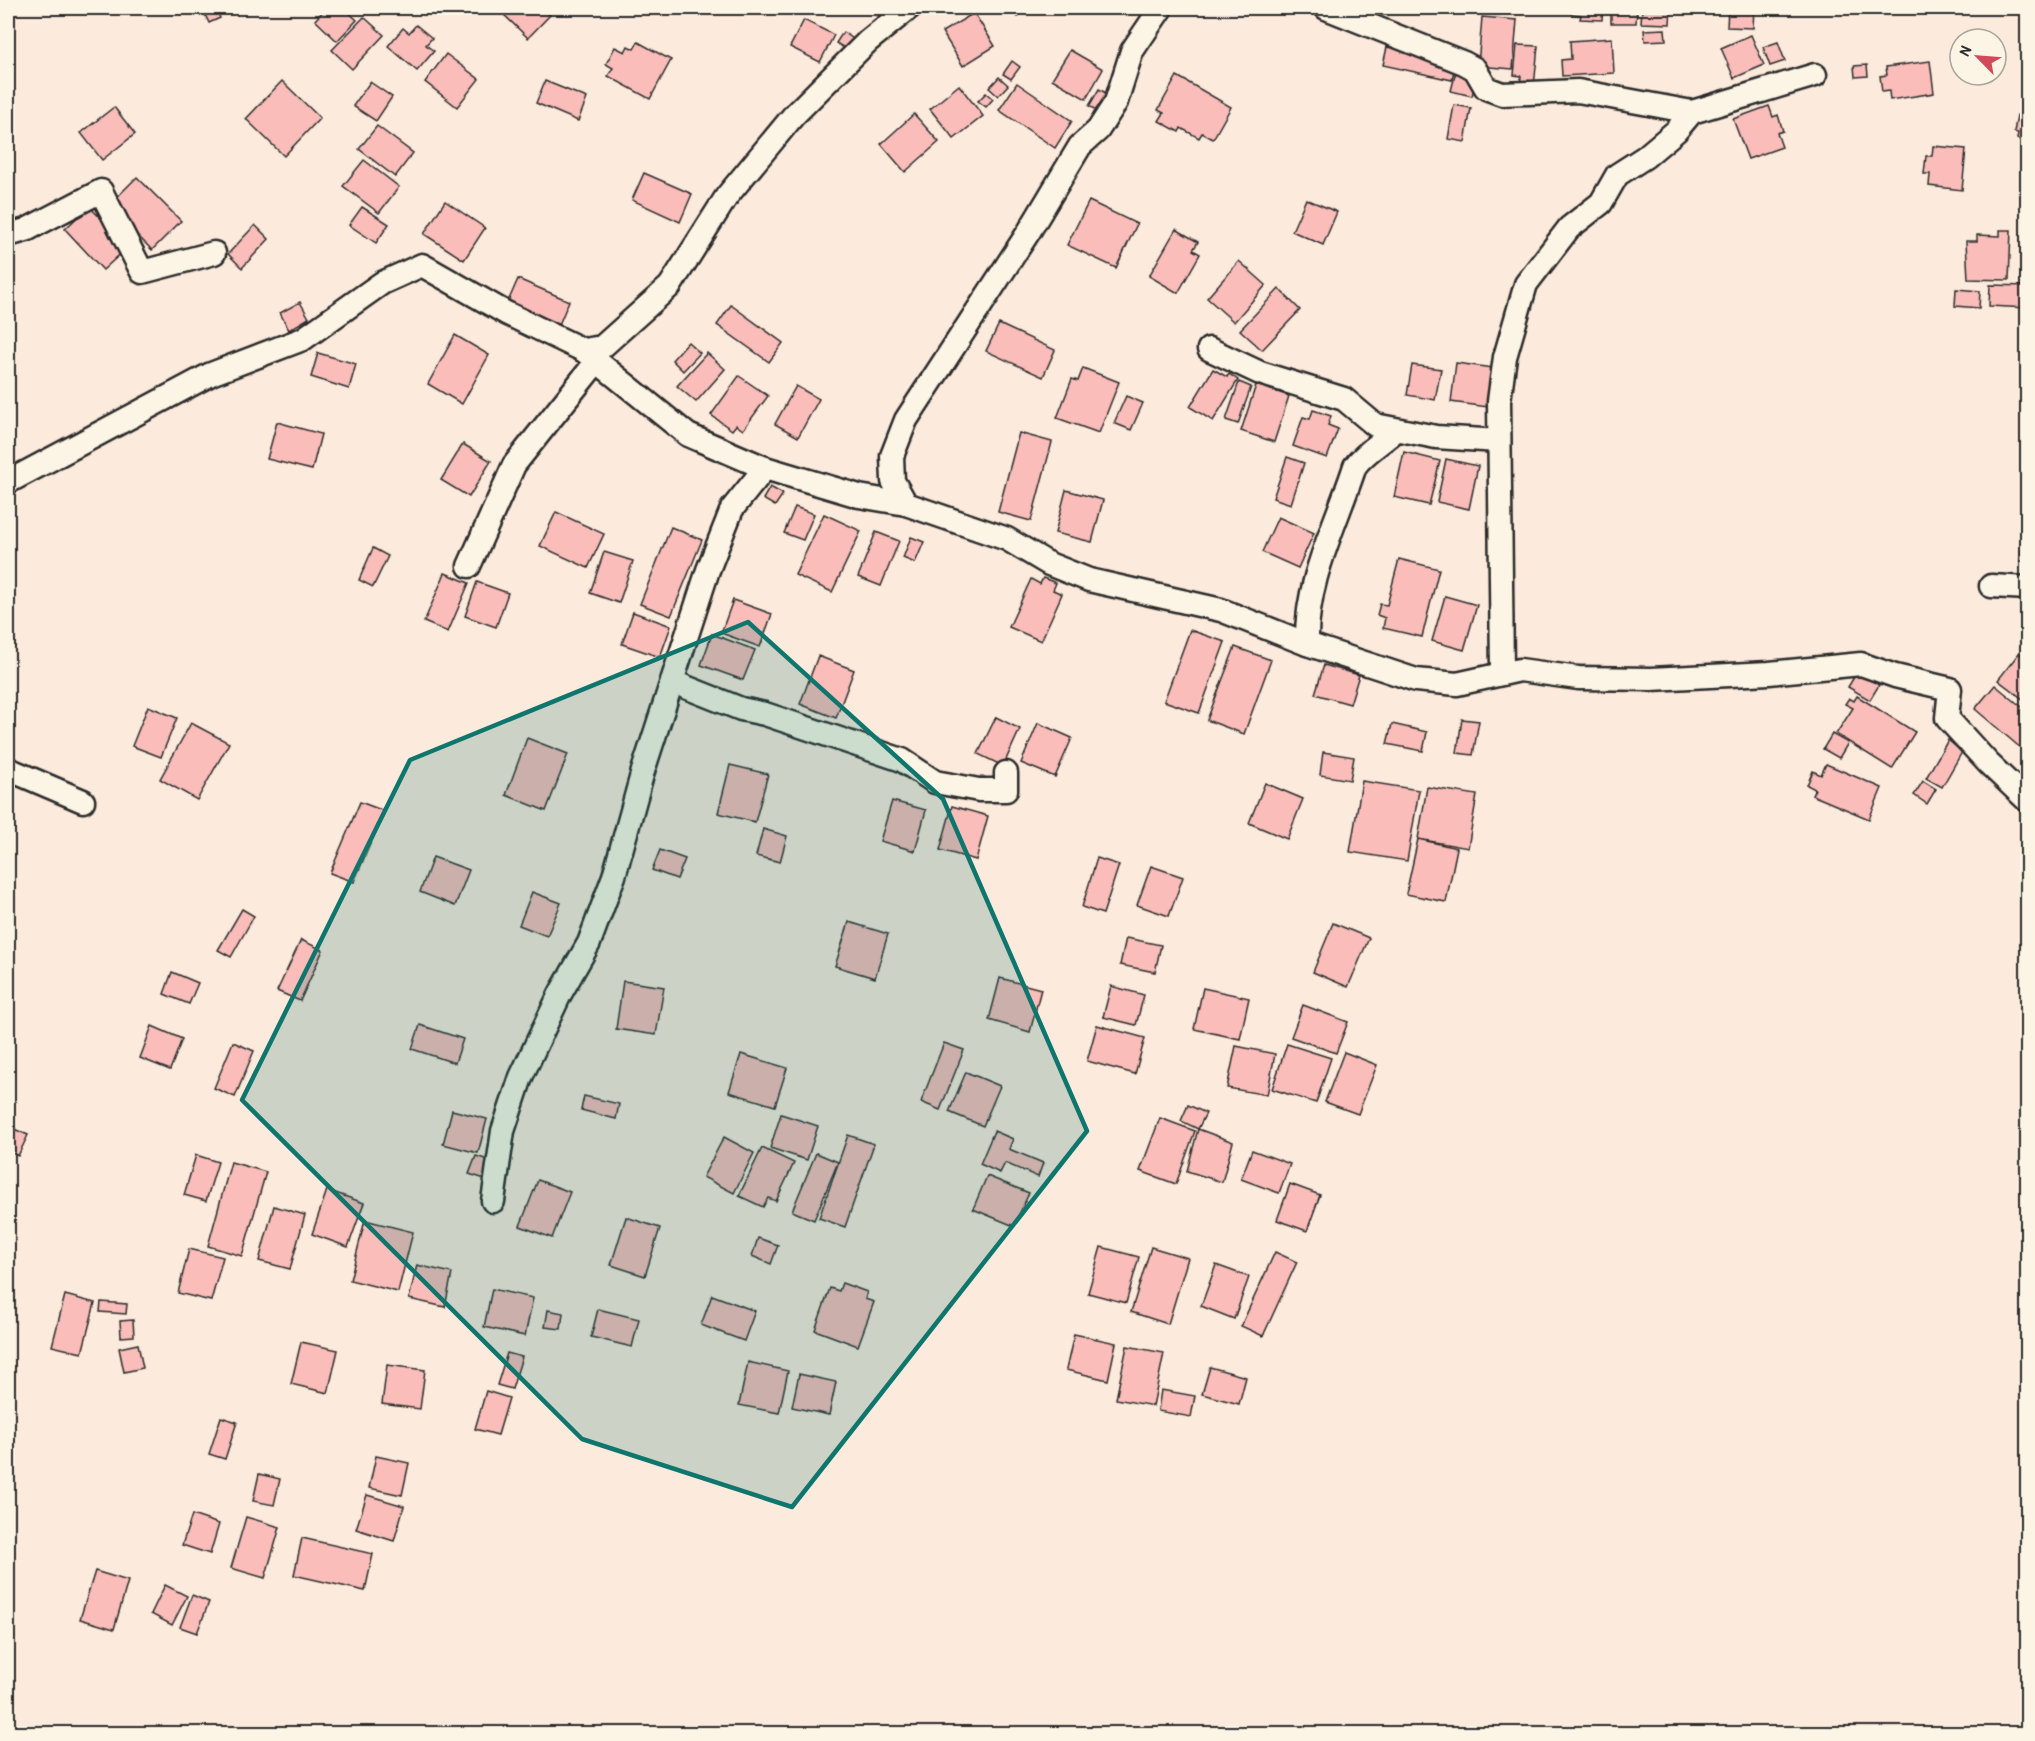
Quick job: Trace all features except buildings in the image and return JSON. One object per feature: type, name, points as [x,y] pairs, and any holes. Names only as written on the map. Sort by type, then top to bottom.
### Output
[{"type":"street","points":[[469,566],[514,465],[590,356],[670,286],[727,196],[794,116],[868,41],[909,8]]},
{"type":"street","points":[[906,504],[893,481],[892,456],[906,420],[1028,233],[1080,146],[1098,130],[1116,102],[1132,51],[1161,8]]},
{"type":"street","points":[[1326,8],[1464,63],[1475,69],[1486,88],[1502,94],[1578,91],[1692,112],[1815,75]]},
{"type":"street","points":[[1502,672],[1499,401],[1505,357],[1526,284],[1569,228],[1601,203],[1617,175],[1645,157],[1676,131],[1692,112]]},
{"type":"street","points":[[8,235],[26,230],[101,191],[142,272],[214,253]]},
{"type":"street","points":[[8,482],[211,374],[303,339],[382,283],[422,265],[506,314],[590,356],[688,435],[765,468],[859,496],[906,504],[1007,539],[1049,564],[1089,580],[1141,593],[1194,602],[1306,644],[1416,680],[1457,684],[1502,672],[1520,670],[1578,678],[1651,679],[1769,673],[1861,664],[1895,676],[1950,688],[1947,718],[1988,764],[2028,801]]},
{"type":"street","points":[[1209,348],[1260,373],[1344,399],[1375,425],[1436,437],[1499,441]]},
{"type":"street","points":[[1306,644],[1306,620],[1312,587],[1355,466],[1365,453],[1381,444],[1396,430]]},
{"type":"street","points":[[494,1201],[503,1131],[520,1077],[560,994],[589,943],[614,876],[643,771],[708,570],[732,509],[765,468]]},
{"type":"street","points":[[1991,585],[2028,588]]},
{"type":"street","points":[[673,682],[741,709],[765,714],[902,760],[935,782],[979,790],[1006,790],[1006,773]]},
{"type":"street","points":[[8,769],[83,801]]},
{"type":"highlighted area","points":[[748,622],[943,799],[1087,1131],[792,1507],[582,1439],[242,1100],[410,760]]}]
